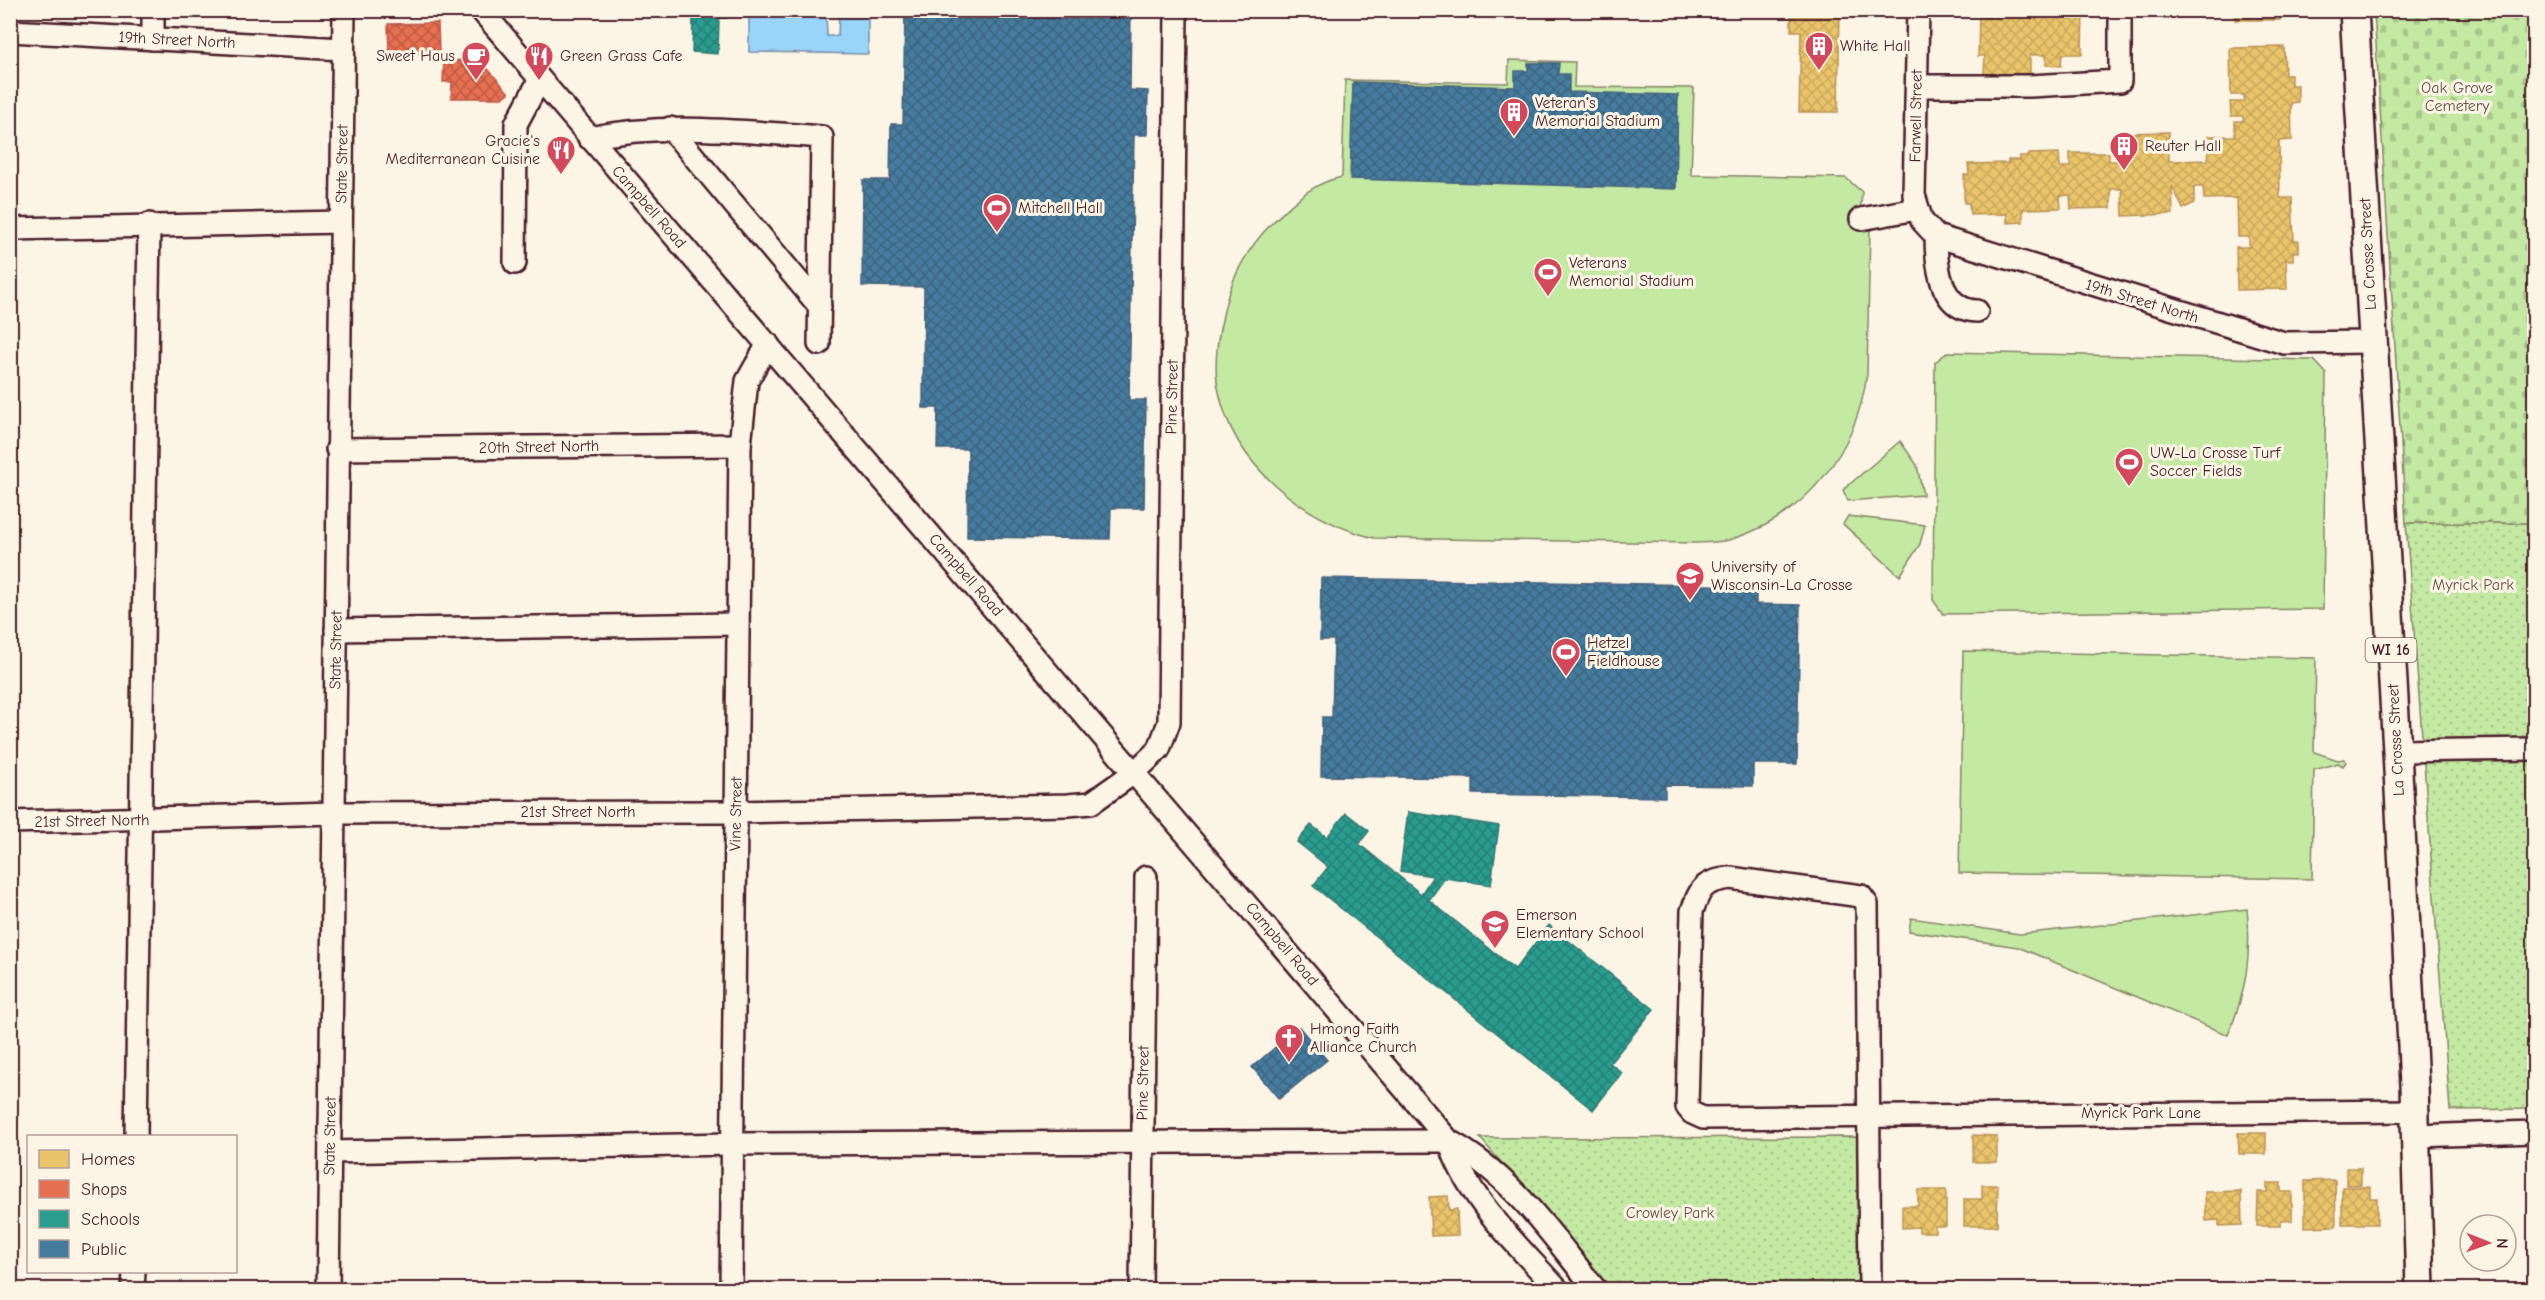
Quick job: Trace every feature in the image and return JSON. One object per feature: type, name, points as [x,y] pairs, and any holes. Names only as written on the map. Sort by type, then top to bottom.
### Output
[{"type":"main road","name":"La Crosse Street","points":[[2354,10],[2397,751],[2416,1123],[2420,1290]]},
{"type":"street","points":[[153,10],[153,39]]},
{"type":"street","name":"State Street","points":[[328,1290],[344,10]]},
{"type":"street","name":"Campbell Road","points":[[481,10],[539,81],[1136,772],[1449,1141],[1487,1164],[1508,1182],[1596,1290]]},
{"type":"street","name":"Pine Street","points":[[1136,772],[1159,749],[1169,722],[1176,10]]},
{"type":"street","name":"Farwell Street","points":[[1918,10],[1914,195],[1936,254],[1944,289],[1954,305],[1965,311],[1977,311]]},
{"type":"street","points":[[1917,86],[2030,86],[2120,81],[2120,10]]},
{"type":"street","name":"19th Street North","points":[[10,31],[343,49]]},
{"type":"street","points":[[515,262],[516,124],[539,81]]},
{"type":"street","points":[[589,138],[670,128],[822,136],[819,344]]},
{"type":"street","points":[[670,128],[820,307]]},
{"type":"street","points":[[1861,219],[1925,222]]},
{"type":"street","points":[[10,229],[149,224],[341,222]]},
{"type":"street","name":"19th Street North","points":[[1925,222],[2284,343],[2373,342]]},
{"type":"street","points":[[136,1135],[149,224]]},
{"type":"street","name":"Vine Street","points":[[730,1290],[740,445],[747,381],[768,344]]},
{"type":"street","name":"20th Street North","points":[[338,449],[740,445]]},
{"type":"street","points":[[336,630],[738,624]]},
{"type":"street","points":[[2397,751],[2533,747]]},
{"type":"street","name":"21st Street North","points":[[10,822],[334,813],[736,812],[1091,803],[1136,772]]},
{"type":"street","name":"Pine Street","points":[[1141,1290],[1146,877]]},
{"type":"street","name":"Myrick Park Lane","points":[[1867,1114],[1867,904],[1861,896],[1730,878],[1710,881],[1700,891],[1692,911],[1687,1107],[1703,1118],[1867,1114],[2416,1123],[2535,1132]]},
{"type":"street","points":[[1867,1114],[1870,1290]]},
{"type":"street","points":[[330,1152],[732,1144],[1449,1141]]},
{"type":"street","name":"Campbell Road","points":[[1449,1141],[1456,1162],[1469,1184],[1495,1218],[1558,1290]]},
{"type":"street","points":[[134,1273],[134,1290]]},
{"type":"green space","name":"Oak Grove Cemetery","points":[[2374,11],[2534,11],[2534,523],[2406,523]]},
{"type":"green space","name":"Veterans Memorial Stadium","points":[[1509,60],[1575,62],[1574,87],[1694,88],[1691,175],[1846,178],[1862,192],[1860,213],[1870,227],[1867,374],[1861,402],[1840,454],[1824,476],[1805,497],[1783,514],[1759,528],[1728,540],[1695,543],[1374,538],[1348,530],[1322,518],[1276,486],[1256,466],[1227,419],[1219,392],[1216,364],[1221,325],[1230,290],[1240,266],[1254,244],[1271,224],[1295,201],[1312,189],[1342,177],[1345,80],[1508,83]]},
{"type":"green space","name":"UW-La Crosse Turf Soccer Fields","points":[[1948,352],[2314,360],[2326,373],[2323,609],[1943,614],[1933,600],[1935,362]]},
{"type":"green space","points":[[1900,441],[1917,465],[1923,495],[1848,501],[1843,490]]},
{"type":"green space","points":[[1848,516],[1925,525],[1920,544],[1900,576],[1843,524]]},
{"type":"green space","name":"Myrick Park","points":[[2406,523],[2534,523],[2534,1109],[2450,1110]]},
{"type":"green space","points":[[1963,651],[2316,658],[2314,752],[2338,760],[2344,759],[2346,762],[2343,766],[2338,763],[2314,770],[2312,879],[1959,873]]},
{"type":"green space","points":[[2247,909],[2249,942],[2246,973],[2239,1004],[2228,1035],[2018,947],[1909,931],[1911,918],[2020,934]]},
{"type":"green space","name":"Crowley Park","points":[[1860,1137],[1859,1289],[1611,1289],[1480,1138]]},
{"type":"water","points":[[749,11],[826,11],[827,36],[838,36],[839,13],[868,14],[868,54],[749,52]]},
{"type":"building: Homes","name":"White Hall","points":[[1791,10],[1840,10],[1838,112],[1799,112],[1801,31],[1791,31]]},
{"type":"building: Homes","points":[[1979,10],[2083,10],[2082,54],[2062,54],[2061,66],[2046,65],[2046,55],[2030,55],[2030,75],[1984,74],[1985,56],[1978,56]]},
{"type":"building: Homes","points":[[2235,10],[2280,10],[2280,20],[2235,20]]},
{"type":"building: Homes","name":"Reuter Hall","points":[[2284,47],[2285,75],[2291,75],[2291,85],[2298,85],[2298,102],[2291,103],[2292,140],[2279,141],[2280,198],[2292,198],[2294,241],[2299,241],[2299,252],[2293,252],[2293,260],[2286,260],[2287,289],[2237,290],[2236,247],[2249,247],[2249,237],[2238,237],[2237,198],[2204,199],[2203,187],[2194,187],[2194,203],[2183,209],[2172,186],[2173,214],[2123,216],[2122,189],[2111,189],[2111,208],[2071,209],[2070,195],[2060,196],[2061,208],[2023,209],[2023,222],[2007,223],[2007,214],[1970,215],[1969,203],[1964,203],[1964,175],[1969,175],[1968,164],[2008,163],[2008,160],[2020,160],[2020,156],[2029,156],[2029,154],[2059,153],[2060,167],[2070,167],[2070,153],[2109,153],[2109,161],[2120,161],[2119,133],[2169,132],[2169,161],[2208,160],[2208,136],[2235,136],[2235,121],[2243,121],[2243,116],[2231,116],[2230,102],[2244,102],[2244,95],[2231,95],[2230,48]]},
{"type":"building: Homes","points":[[2238,1133],[2266,1133],[2266,1154],[2239,1154]]},
{"type":"building: Homes","points":[[1973,1135],[1997,1136],[1997,1162],[1973,1162]]},
{"type":"building: Homes","points":[[2346,1168],[2361,1168],[2361,1185],[2346,1185]]},
{"type":"building: Homes","points":[[2335,1180],[2336,1226],[2305,1227],[2305,1181]]},
{"type":"building: Homes","points":[[2267,1183],[2281,1183],[2281,1192],[2292,1192],[2292,1221],[2281,1220],[2281,1226],[2257,1226],[2258,1192],[2267,1192]]},
{"type":"building: Homes","points":[[1982,1185],[1998,1185],[1997,1226],[1964,1226],[1964,1199],[1982,1199]]},
{"type":"building: Homes","points":[[2342,1187],[2370,1187],[2370,1198],[2377,1198],[2377,1224],[2342,1224]]},
{"type":"building: Homes","points":[[1918,1190],[1946,1190],[1946,1226],[1935,1226],[1935,1232],[1919,1232],[1919,1227],[1902,1228],[1902,1206],[1918,1206]]},
{"type":"building: Homes","points":[[2241,1191],[2242,1225],[2219,1226],[2219,1220],[2206,1221],[2205,1192]]},
{"type":"building: Homes","points":[[1448,1196],[1449,1210],[1457,1209],[1458,1235],[1431,1236],[1429,1197]]},
{"type":"building: Shops","points":[[438,23],[439,53],[389,54],[388,24]]},
{"type":"building: Shops","points":[[444,60],[481,61],[509,93],[502,98],[451,98],[452,82],[443,82]]},
{"type":"building: Shops","points":[[2512,1284],[2534,1284],[2534,1290],[2485,1290],[2513,1288]]},
{"type":"building: Schools","points":[[686,10],[727,10],[727,18],[719,18],[718,54],[692,52],[693,17],[686,17]]},
{"type":"building: Schools","points":[[1408,812],[1499,826],[1491,885],[1445,878],[1429,900],[1515,969],[1549,925],[1654,1009],[1610,1063],[1622,1073],[1593,1110],[1313,886],[1328,867],[1297,842],[1311,825],[1327,837],[1346,813],[1369,831],[1359,844],[1421,894],[1433,876],[1400,871]]},
{"type":"building: Public","name":"Mitchell Hall","points":[[905,10],[1131,10],[1130,90],[1148,91],[1147,135],[1134,135],[1129,400],[1146,400],[1144,508],[1111,508],[1110,539],[967,537],[968,449],[937,449],[938,408],[923,408],[924,287],[862,286],[863,180],[890,180],[891,124],[903,124]]},
{"type":"building: Public","name":"Veteran's Memorial Stadium","points":[[1528,63],[1559,63],[1558,74],[1569,74],[1569,92],[1678,95],[1676,189],[1350,179],[1353,82],[1515,87],[1515,71],[1528,71]]},
{"type":"building: Public","name":"Hetzel Fieldhouse","points":[[1321,578],[1756,586],[1756,604],[1800,605],[1797,764],[1753,764],[1753,786],[1665,785],[1665,797],[1473,794],[1473,778],[1321,776],[1322,717],[1332,717],[1334,640],[1320,640]]},
{"type":"building: Public","name":"Hmong Faith Alliance Church","points":[[1299,1027],[1327,1060],[1279,1099],[1252,1067]]},
{"type":"place","name":"White Hall","points":[[1819,72]]},
{"type":"place","name":"Sweet Haus","points":[[476,82]]},
{"type":"place","name":"Green Grass Cafe","points":[[539,82]]},
{"type":"place","name":"Veteran's Memorial Stadium","points":[[1514,138]]},
{"type":"place","name":"Reuter Hall","points":[[2124,172]]},
{"type":"place","name":"Gracie's Mediterranean Cuisine","points":[[561,176]]},
{"type":"place","name":"Mitchell Hall","points":[[997,234]]},
{"type":"place","name":"Veterans Memorial Stadium","points":[[1548,298]]},
{"type":"place","name":"UW-La Crosse Turf Soccer Fields","points":[[2129,488]]},
{"type":"place","name":"University of Wisconsin-La Crosse","points":[[1690,602]]},
{"type":"place","name":"Hetzel Fieldhouse","points":[[1566,678]]},
{"type":"place","name":"Emerson Elementary School","points":[[1495,950]]},
{"type":"place","name":"Hmong Faith Alliance Church","points":[[1289,1064]]}]
